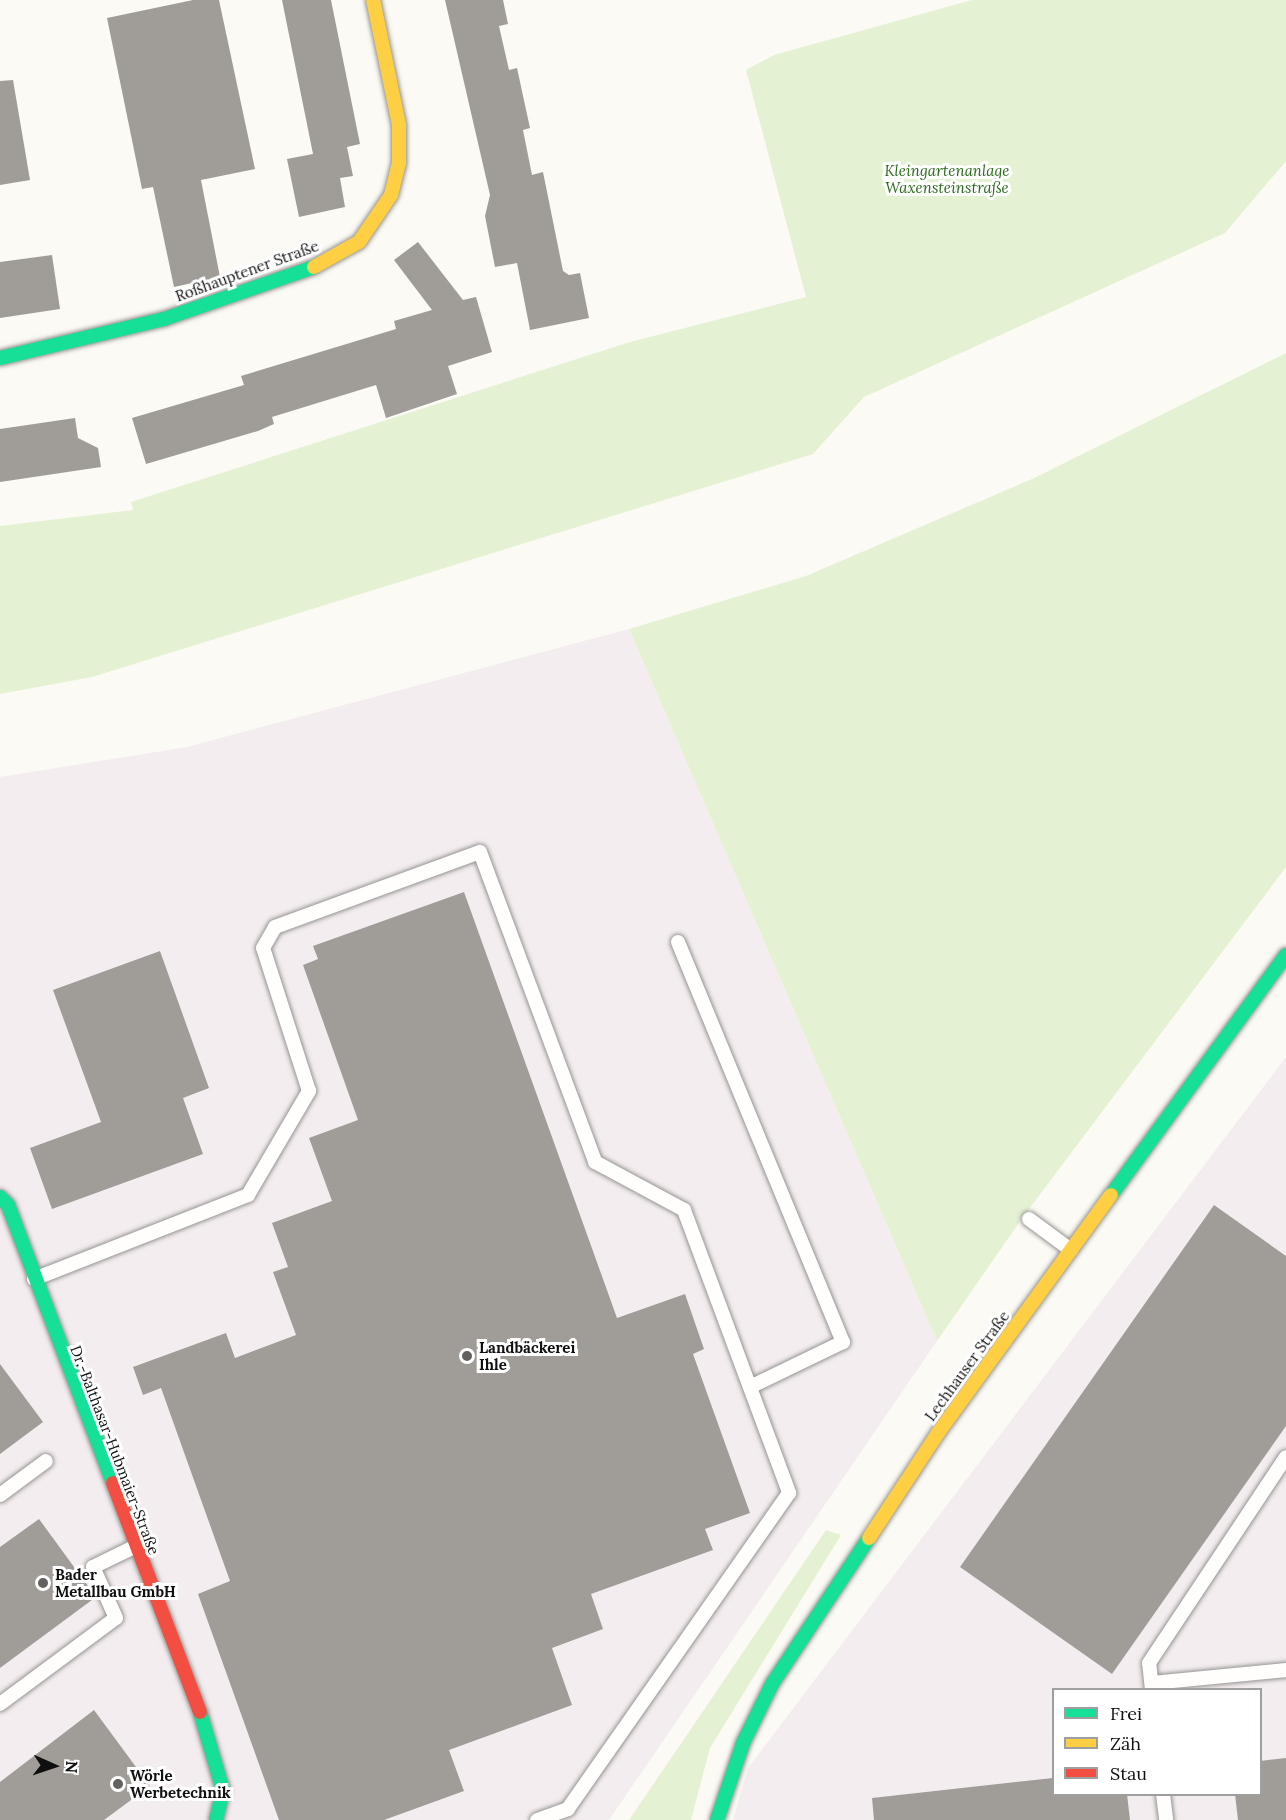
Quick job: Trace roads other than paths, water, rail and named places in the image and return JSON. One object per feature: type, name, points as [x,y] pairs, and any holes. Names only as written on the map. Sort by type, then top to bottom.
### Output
[{"type":"street","name":"Roßhauptener Straße","points":[[0,358],[164,319],[315,267],[359,242],[391,195],[399,163],[399,125],[373,0]]},
{"type":"street","name":"Lechhauser Straße","points":[[717,1820],[743,1743],[772,1684],[938,1433],[1286,955]]},
{"type":"street","name":"Dr.-Balthasar-Hubmaier-Straße","points":[[0,1197],[8,1205],[134,1546],[216,1755],[223,1790],[218,1819]]},
{"type":"lane","points":[[34,1279],[249,1195],[309,1091],[263,948],[275,927],[480,852],[595,1162],[684,1210],[752,1386],[789,1493],[568,1809],[537,1820]]},
{"type":"lane","points":[[678,942],[843,1342],[752,1386]]},
{"type":"lane","points":[[1029,1219],[1071,1250]]},
{"type":"lane","points":[[1286,1457],[1281,1474],[1149,1663],[1152,1686],[1286,1670]]},
{"type":"lane","points":[[0,1495],[46,1461]]},
{"type":"lane","points":[[0,1704],[116,1618],[93,1567],[134,1546]]},
{"type":"lane","points":[[1164,1796],[1166,1820]]},
{"type":"place","name":"Landbäckerei Ihle","points":[[467,1356]]},
{"type":"place","name":"Bader Metallbau GmbH","points":[[43,1583]]},
{"type":"place","name":"Wörle Werbetechnik","points":[[118,1784]]},
{"type":"park label","name":"Kleingartenanlage Waxensteinstraße","points":[[947,178]]}]
